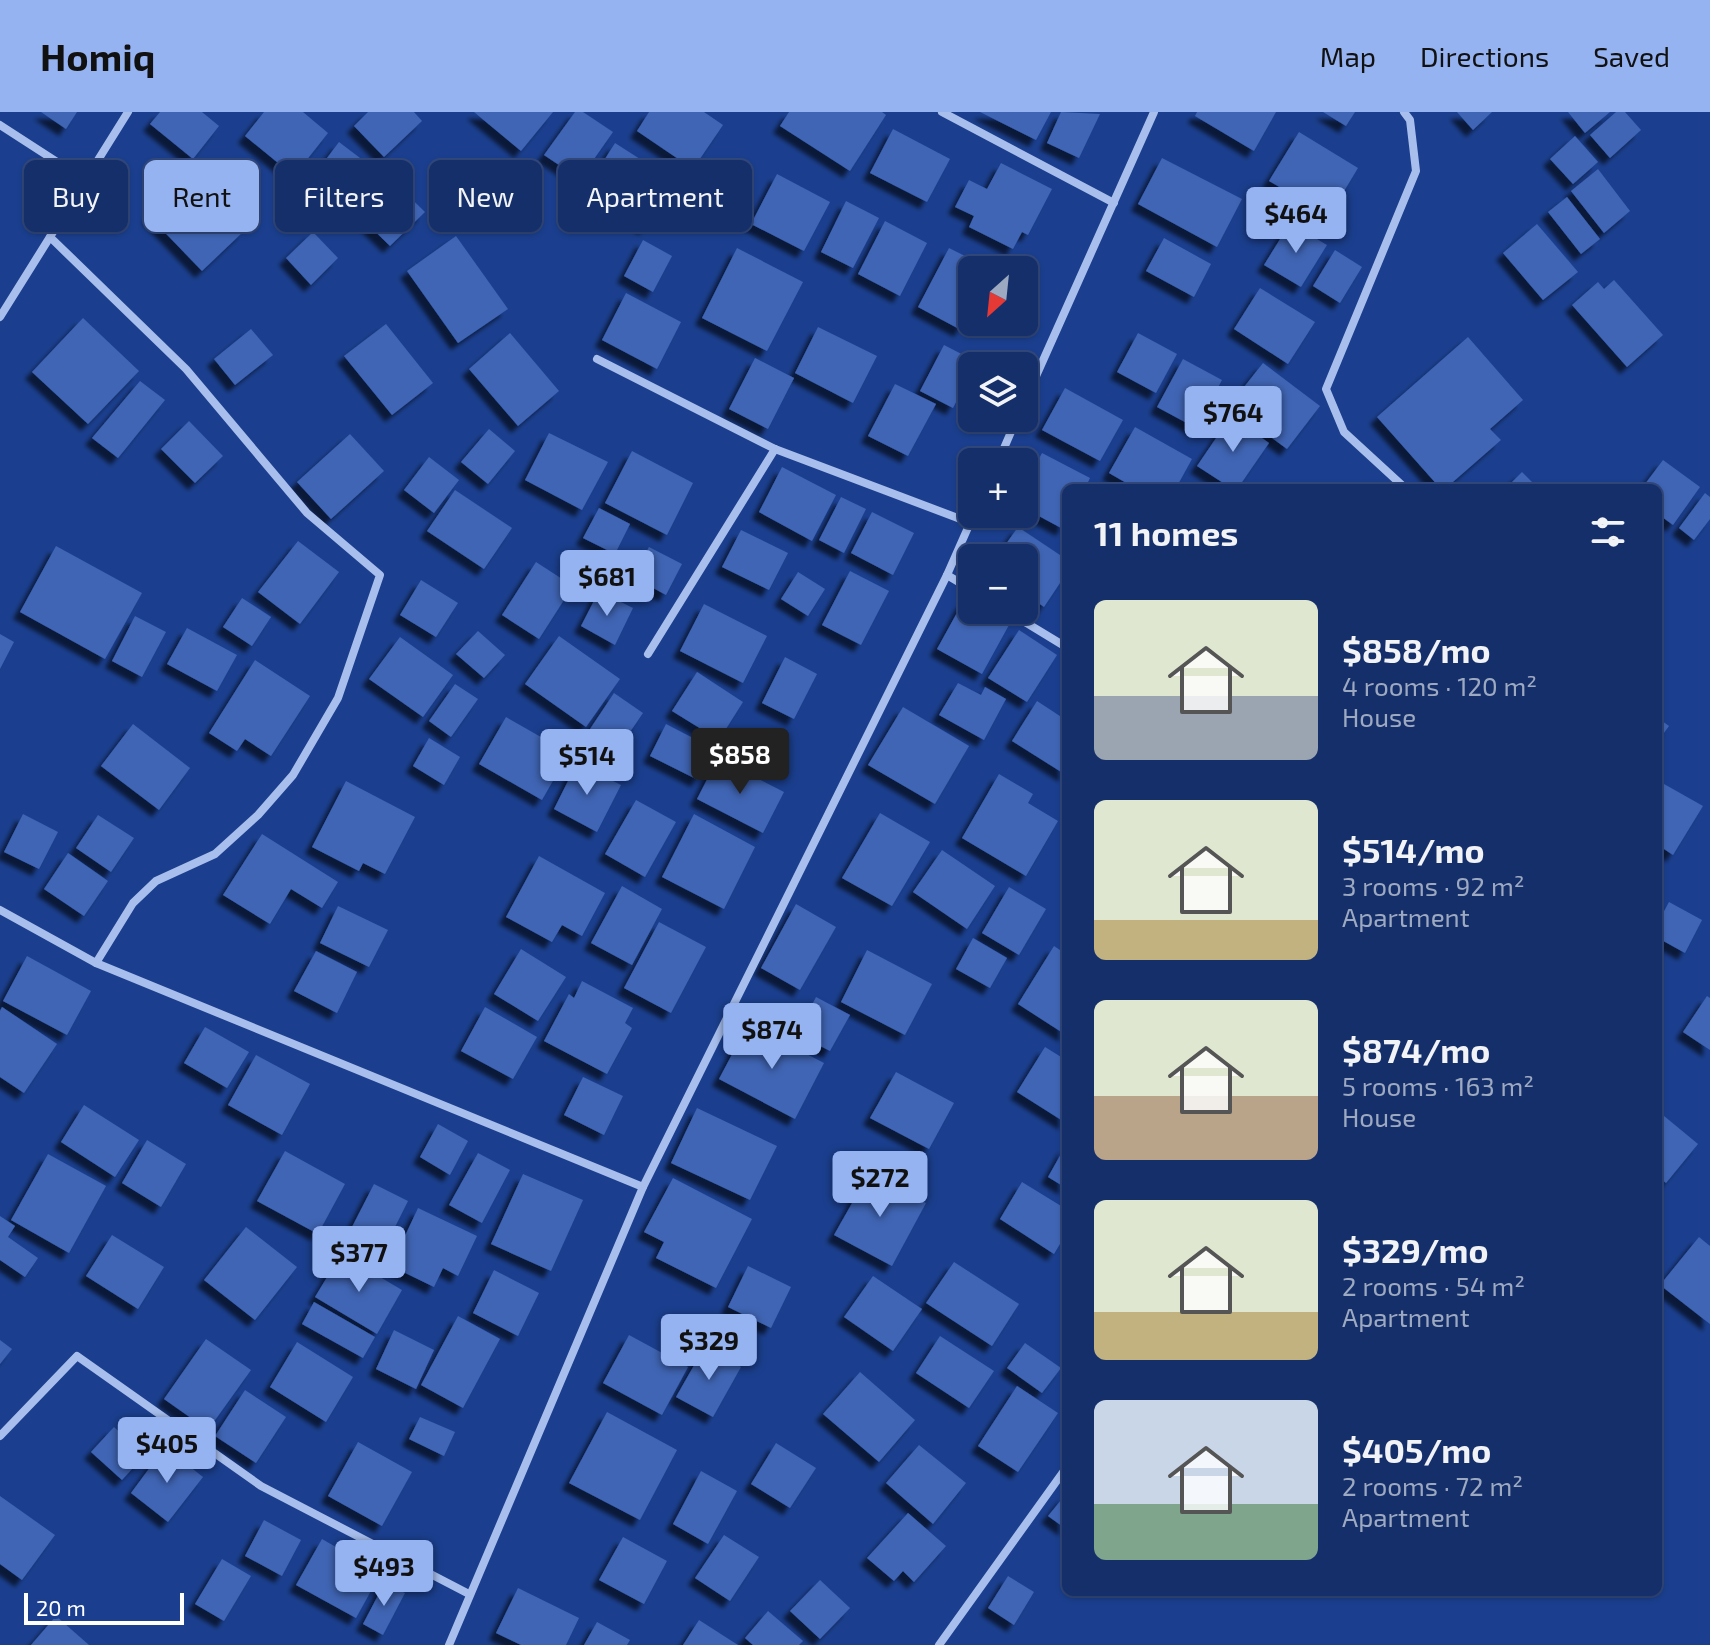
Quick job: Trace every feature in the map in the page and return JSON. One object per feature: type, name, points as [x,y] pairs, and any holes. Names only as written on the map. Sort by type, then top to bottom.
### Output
[{"type":"street","points":[[98,160],[128,112]]},
{"type":"street","points":[[942,112],[1114,203]]},
{"type":"street","points":[[1038,372],[1154,112]]},
{"type":"street","points":[[1401,484],[1344,432],[1326,389],[1416,171],[1410,120],[1404,112]]},
{"type":"street","points":[[0,125],[54,160]]},
{"type":"street","points":[[0,317],[53,232]]},
{"type":"street","points":[[50,237],[186,369],[307,513],[380,575],[338,698],[293,775],[258,815],[215,854],[156,881],[144,892],[133,903],[96,963]]},
{"type":"street","points":[[597,359],[775,449],[958,513]]},
{"type":"street","points":[[648,654],[775,449]]},
{"type":"street","points":[[449,1645],[643,1187],[968,528]]},
{"type":"street","points":[[947,575],[958,582]]},
{"type":"street","points":[[1028,624],[1062,645]]},
{"type":"street","points":[[0,910],[96,963],[643,1187]]},
{"type":"street","points":[[0,1436],[77,1356],[261,1486],[469,1594]]},
{"type":"street","points":[[939,1645],[1062,1474]]},
{"type":"building","points":[[41,112],[77,112],[66,129]]},
{"type":"building","points":[[160,112],[202,112],[219,126],[193,159],[150,124]]},
{"type":"building","points":[[264,112],[303,112],[328,133],[307,160],[275,160],[245,136]]},
{"type":"building","points":[[368,112],[414,112],[422,121],[384,157],[354,126]]},
{"type":"building","points":[[474,112],[553,112],[521,151]]},
{"type":"building","points":[[575,112],[583,112],[613,132],[593,160],[558,160],[558,164],[544,155]]},
{"type":"building","points":[[649,112],[704,112],[723,125],[699,160],[680,160],[637,131]]},
{"type":"building","points":[[789,112],[882,112],[886,115],[850,171],[780,126]]},
{"type":"building","points":[[980,112],[1051,112],[1036,140]]},
{"type":"building","points":[[1061,112],[1100,114],[1079,158],[1047,143]]},
{"type":"building","points":[[1197,112],[1276,112],[1254,151],[1195,116]]},
{"type":"building","points":[[1323,112],[1355,112],[1346,126]]},
{"type":"building","points":[[1457,112],[1492,112],[1473,130]]},
{"type":"building","points":[[1568,112],[1610,112],[1585,133]]},
{"type":"building","points":[[1616,112],[1625,112],[1641,130],[1610,158],[1590,135]]},
{"type":"building","points":[[893,129],[950,159],[927,202],[870,173]]},
{"type":"building","points":[[1299,132],[1358,168],[1329,216],[1269,181]]},
{"type":"building","points":[[1575,136],[1598,162],[1573,184],[1550,159]]},
{"type":"building","points":[[339,142],[363,160],[326,160]]},
{"type":"building","points":[[615,143],[642,160],[604,160]]},
{"type":"building","points":[[1162,158],[1242,199],[1217,247],[1138,204]]},
{"type":"building","points":[[1001,163],[1052,189],[1028,235],[1022,232],[1013,249],[969,227],[974,216],[955,207],[969,180],[987,189]]},
{"type":"building","points":[[1598,169],[1630,211],[1604,233],[1571,191]]},
{"type":"building","points":[[777,174],[830,202],[804,251],[752,222]]},
{"type":"building","points":[[1567,197],[1600,239],[1581,254],[1548,212]]},
{"type":"building","points":[[413,200],[425,212],[413,224]]},
{"type":"building","points":[[846,201],[879,218],[853,268],[821,252]]},
{"type":"building","points":[[885,221],[927,243],[900,296],[858,274]]},
{"type":"building","points":[[1290,223],[1327,245],[1301,287],[1264,265]]},
{"type":"building","points":[[1537,224],[1578,272],[1543,300],[1503,253]]},
{"type":"building","points":[[164,232],[243,232],[202,271]]},
{"type":"building","points":[[313,232],[338,258],[311,285],[286,258]]},
{"type":"building","points":[[376,232],[404,232],[390,246]]},
{"type":"building","points":[[456,236],[508,309],[458,343],[407,271]]},
{"type":"building","points":[[1164,238],[1211,264],[1194,297],[1146,271]]},
{"type":"building","points":[[643,240],[672,256],[653,292],[624,276]]},
{"type":"building","points":[[737,248],[803,282],[767,351],[702,318]]},
{"type":"building","points":[[949,248],[965,256],[958,256],[958,328],[918,307]]},
{"type":"building","points":[[1335,250],[1362,267],[1340,303],[1313,286]]},
{"type":"building","points":[[1614,280],[1663,335],[1627,367],[1572,305],[1598,282],[1604,289]]},
{"type":"building","points":[[1260,288],[1315,322],[1288,364],[1234,329]]},
{"type":"building","points":[[626,293],[681,322],[657,369],[602,340]]},
{"type":"building","points":[[83,318],[139,371],[88,424],[32,372]]},
{"type":"building","points":[[386,324],[433,383],[392,415],[344,356]]},
{"type":"building","points":[[818,327],[877,356],[853,403],[795,373]]},
{"type":"building","points":[[251,329],[273,355],[235,385],[214,359]]},
{"type":"building","points":[[510,333],[559,391],[518,426],[469,369]]},
{"type":"building","points":[[1138,333],[1177,354],[1156,393],[1117,372]]},
{"type":"building","points":[[1468,337],[1523,400],[1490,429],[1501,440],[1451,484],[1436,484],[1377,417]]},
{"type":"building","points":[[944,345],[958,352],[958,399],[953,408],[920,391]]},
{"type":"building","points":[[755,358],[794,378],[768,429],[729,409]]},
{"type":"building","points":[[1183,359],[1222,380],[1196,428],[1157,407]]},
{"type":"building","points":[[1263,363],[1320,406],[1287,449],[1229,406]]},
{"type":"building","points":[[140,381],[165,400],[118,458],[92,438]]},
{"type":"building","points":[[895,384],[936,404],[908,456],[868,436]]},
{"type":"building","points":[[1065,388],[1123,420],[1100,461],[1042,430]]},
{"type":"building","points":[[1231,416],[1269,443],[1241,484],[1225,484],[1197,466]]},
{"type":"building","points":[[189,421],[223,456],[195,483],[161,449]]},
{"type":"building","points":[[1135,427],[1192,459],[1178,484],[1128,484],[1109,473]]},
{"type":"building","points":[[489,429],[515,451],[488,484],[461,462]]},
{"type":"building","points":[[549,433],[608,462],[582,510],[525,480]]},
{"type":"building","points":[[350,434],[384,471],[331,519],[297,482]]},
{"type":"building","points":[[632,451],[693,483],[667,535],[605,503]]},
{"type":"building","points":[[1042,453],[1090,478],[1087,484],[1062,484],[1062,528],[1038,516],[1038,461]]},
{"type":"building","points":[[429,457],[459,480],[434,513],[404,490]]},
{"type":"building","points":[[1663,460],[1700,487],[1673,525],[1662,517],[1662,484],[1645,484]]},
{"type":"building","points":[[782,467],[836,495],[812,541],[759,512]]},
{"type":"building","points":[[1522,472],[1534,484],[1510,484]]},
{"type":"building","points":[[455,490],[512,528],[484,569],[427,531]]},
{"type":"building","points":[[1705,493],[1710,497],[1710,519],[1694,540],[1679,528]]},
{"type":"building","points":[[841,497],[866,509],[844,553],[819,540]]},
{"type":"building","points":[[599,508],[630,524],[615,554],[583,538]]},
{"type":"building","points":[[872,512],[914,533],[893,575],[851,553]]},
{"type":"building","points":[[1017,528],[1062,556],[1062,580],[1044,607],[1038,603],[1038,544],[1006,544]]},
{"type":"building","points":[[741,530],[788,553],[769,590],[722,567]]},
{"type":"building","points":[[298,541],[339,572],[300,624],[258,592]]},
{"type":"building","points":[[56,546],[142,593],[105,659],[20,612]]},
{"type":"building","points":[[649,547],[682,564],[666,595],[633,577]]},
{"type":"building","points":[[536,562],[573,586],[539,639],[502,615]]},
{"type":"building","points":[[850,571],[889,591],[861,645],[822,625]]},
{"type":"building","points":[[798,572],[825,589],[808,616],[781,599]]},
{"type":"building","points":[[421,580],[458,603],[436,637],[400,615]]},
{"type":"building","points":[[599,591],[633,608],[615,645],[581,626]]},
{"type":"building","points":[[242,598],[271,617],[252,646],[223,627]]},
{"type":"building","points":[[704,604],[767,636],[743,683],[680,651]]},
{"type":"building","points":[[958,611],[958,624],[1009,625],[982,674],[937,649]]},
{"type":"building","points":[[135,616],[166,632],[142,677],[112,661]]},
{"type":"building","points":[[187,628],[237,655],[217,691],[167,664]]},
{"type":"building","points":[[1019,630],[1057,655],[1027,702],[988,678]]},
{"type":"building","points":[[478,631],[505,655],[484,678],[456,654]]},
{"type":"building","points":[[0,634],[14,642],[0,669]]},
{"type":"building","points":[[559,636],[620,679],[586,727],[525,684]]},
{"type":"building","points":[[400,637],[453,675],[423,717],[369,679]]},
{"type":"building","points":[[785,657],[817,674],[794,719],[762,703]]},
{"type":"building","points":[[255,660],[310,696],[271,756],[245,739],[237,751],[209,733]]},
{"type":"building","points":[[697,672],[743,702],[719,740],[672,711]]},
{"type":"building","points":[[958,683],[981,695],[985,687],[1006,699],[984,740],[939,715]]},
{"type":"building","points":[[455,684],[478,699],[451,737],[429,721]]},
{"type":"building","points":[[614,693],[643,713],[615,754],[586,735]]},
{"type":"building","points":[[1037,701],[1062,717],[1062,772],[1012,741]]},
{"type":"building","points":[[903,707],[969,746],[935,804],[868,765]]},
{"type":"building","points":[[506,717],[569,753],[542,800],[479,764]]},
{"type":"building","points":[[1662,721],[1669,726],[1662,736]]},
{"type":"building","points":[[133,724],[190,768],[159,810],[101,766]]},
{"type":"building","points":[[666,724],[714,749],[698,780],[650,756]]},
{"type":"building","points":[[429,738],[460,757],[444,785],[413,766]]},
{"type":"building","points":[[718,758],[784,792],[763,833],[697,799]]},
{"type":"building","points":[[577,763],[621,785],[597,832],[554,809]]},
{"type":"building","points":[[999,774],[1033,794],[1028,803],[1058,821],[1026,876],[962,838]]},
{"type":"building","points":[[346,781],[415,817],[385,874],[363,863],[359,871],[312,847]]},
{"type":"building","points":[[1664,784],[1703,806],[1673,855],[1662,848]]},
{"type":"building","points":[[636,800],[676,822],[645,877],[605,854]]},
{"type":"building","points":[[880,813],[930,842],[892,906],[842,878]]},
{"type":"building","points":[[23,814],[58,832],[39,869],[4,852]]},
{"type":"building","points":[[694,814],[755,847],[724,909],[662,877]]},
{"type":"building","points":[[98,815],[134,838],[111,872],[76,848]]},
{"type":"building","points":[[262,834],[338,882],[322,908],[291,889],[270,924],[223,895]]},
{"type":"building","points":[[942,850],[995,886],[967,929],[913,892]]},
{"type":"building","points":[[68,853],[108,881],[84,916],[44,889]]},
{"type":"building","points":[[539,856],[605,893],[582,936],[562,925],[552,942],[506,917]]},
{"type":"building","points":[[622,886],[662,909],[632,965],[591,943]]},
{"type":"building","points":[[1009,887],[1046,909],[1019,955],[982,933]]},
{"type":"building","points":[[1669,902],[1702,920],[1685,953],[1662,940],[1662,915]]},
{"type":"building","points":[[796,904],[836,927],[800,990],[761,968]]},
{"type":"building","points":[[338,906],[388,930],[369,967],[320,943]]},
{"type":"building","points":[[659,922],[706,947],[671,1013],[624,988]]},
{"type":"building","points":[[973,938],[1007,958],[990,988],[956,969]]},
{"type":"building","points":[[1054,946],[1062,951],[1062,1032],[1018,1004]]},
{"type":"building","points":[[521,949],[566,977],[538,1021],[494,994]]},
{"type":"building","points":[[867,950],[932,984],[905,1035],[841,1002]]},
{"type":"building","points":[[316,951],[357,972],[337,1013],[294,991]]},
{"type":"building","points":[[27,956],[91,991],[67,1035],[3,1001]]},
{"type":"building","points":[[582,981],[633,1008],[625,1023],[632,1028],[607,1074],[544,1041],[569,994],[574,998]]},
{"type":"building","points":[[1707,996],[1710,998],[1710,1050],[1683,1032]]},
{"type":"building","points":[[816,997],[850,1015],[830,1051],[797,1034]]},
{"type":"building","points":[[2,1007],[57,1044],[24,1093],[0,1077]]},
{"type":"building","points":[[485,1007],[537,1037],[513,1079],[461,1051]]},
{"type":"building","points":[[748,1024],[824,1063],[795,1119],[719,1079]]},
{"type":"building","points":[[205,1027],[249,1052],[227,1088],[184,1063]]},
{"type":"building","points":[[1045,1047],[1062,1058],[1062,1120],[1017,1092]]},
{"type":"building","points":[[256,1055],[310,1084],[282,1135],[228,1105]]},
{"type":"building","points":[[896,1072],[954,1103],[929,1149],[870,1118]]},
{"type":"building","points":[[583,1077],[623,1096],[604,1135],[564,1115]]},
{"type":"building","points":[[84,1105],[139,1140],[115,1177],[61,1142]]},
{"type":"building","points":[[697,1108],[777,1146],[750,1200],[671,1163]]},
{"type":"building","points":[[1662,1114],[1698,1144],[1666,1183],[1662,1180]]},
{"type":"building","points":[[438,1124],[468,1141],[450,1175],[420,1157]]},
{"type":"building","points":[[147,1140],[186,1164],[161,1207],[122,1183]]},
{"type":"building","points":[[285,1151],[345,1184],[318,1234],[257,1201]]},
{"type":"building","points":[[1062,1152],[1062,1186],[1048,1177]]},
{"type":"building","points":[[478,1153],[510,1170],[482,1223],[449,1205]]},
{"type":"building","points":[[48,1154],[106,1186],[69,1253],[11,1220]]},
{"type":"building","points":[[869,1173],[926,1203],[892,1266],[834,1235]]},
{"type":"building","points":[[523,1174],[583,1200],[551,1271],[491,1244]]},
{"type":"building","points":[[673,1178],[752,1219],[716,1288],[656,1258],[664,1242],[644,1232]]},
{"type":"building","points":[[1022,1182],[1062,1207],[1062,1241],[1054,1254],[1000,1219]]},
{"type":"building","points":[[374,1184],[408,1201],[386,1245],[352,1227]]},
{"type":"building","points":[[418,1208],[477,1236],[458,1276],[443,1268],[434,1287],[391,1266]]},
{"type":"building","points":[[0,1216],[15,1226],[8,1237],[38,1258],[25,1277],[0,1260]]},
{"type":"building","points":[[246,1227],[297,1267],[255,1320],[204,1280]]},
{"type":"building","points":[[112,1235],[164,1267],[138,1309],[86,1276]]},
{"type":"building","points":[[1699,1237],[1710,1246],[1710,1324],[1662,1287],[1662,1283]]},
{"type":"building","points":[[341,1254],[402,1290],[377,1334],[315,1297]]},
{"type":"building","points":[[954,1262],[1019,1304],[992,1346],[926,1303]]},
{"type":"building","points":[[748,1266],[791,1287],[771,1328],[728,1307]]},
{"type":"building","points":[[494,1270],[539,1293],[518,1336],[473,1313]]},
{"type":"building","points":[[873,1276],[922,1309],[893,1351],[844,1317]]},
{"type":"building","points":[[314,1302],[375,1337],[363,1358],[302,1324]]},
{"type":"building","points":[[458,1316],[500,1339],[463,1408],[421,1385]]},
{"type":"building","points":[[394,1330],[434,1350],[416,1389],[376,1369]]},
{"type":"building","points":[[629,1335],[688,1367],[662,1415],[603,1383]]},
{"type":"building","points":[[940,1336],[994,1371],[969,1408],[916,1373]]},
{"type":"building","points":[[206,1339],[251,1370],[208,1430],[164,1399]]},
{"type":"building","points":[[0,1340],[12,1349],[0,1364]]},
{"type":"building","points":[[297,1342],[353,1377],[326,1422],[270,1387]]},
{"type":"building","points":[[1025,1343],[1061,1368],[1042,1393],[1007,1368]]},
{"type":"building","points":[[705,1346],[741,1367],[713,1417],[676,1397]]},
{"type":"building","points":[[860,1372],[915,1420],[879,1462],[823,1414]]},
{"type":"building","points":[[1017,1386],[1058,1413],[1018,1472],[978,1446]]},
{"type":"building","points":[[245,1390],[286,1417],[256,1463],[215,1436]]},
{"type":"building","points":[[607,1412],[677,1450],[640,1520],[569,1483]]},
{"type":"building","points":[[420,1417],[455,1432],[444,1456],[409,1439]]},
{"type":"building","points":[[114,1427],[145,1455],[122,1480],[91,1452]]},
{"type":"building","points":[[358,1442],[412,1472],[382,1526],[328,1496]]},
{"type":"building","points":[[776,1443],[816,1468],[790,1508],[751,1484]]},
{"type":"building","points":[[919,1445],[966,1483],[933,1524],[886,1483]]},
{"type":"building","points":[[165,1447],[203,1477],[168,1522],[131,1493]]},
{"type":"building","points":[[701,1471],[737,1491],[708,1544],[673,1524]]},
{"type":"building","points":[[0,1496],[55,1535],[22,1580],[0,1564]]},
{"type":"building","points":[[1062,1499],[1062,1526],[1048,1516]]},
{"type":"building","points":[[908,1513],[946,1546],[914,1582],[903,1571],[894,1581],[867,1558]]},
{"type":"building","points":[[264,1520],[301,1540],[282,1576],[245,1556]]},
{"type":"building","points":[[724,1535],[759,1557],[730,1601],[695,1578]]},
{"type":"building","points":[[623,1537],[667,1561],[644,1604],[599,1580]]},
{"type":"building","points":[[322,1539],[381,1573],[356,1618],[296,1585]]},
{"type":"building","points":[[222,1559],[251,1576],[224,1621],[195,1604]]},
{"type":"building","points":[[1008,1576],[1034,1592],[1014,1625],[988,1608]]},
{"type":"building","points":[[820,1580],[850,1608],[820,1639],[790,1611]]},
{"type":"building","points":[[385,1582],[405,1593],[383,1635],[363,1624]]},
{"type":"building","points":[[518,1588],[579,1618],[566,1645],[521,1645],[496,1633]]},
{"type":"building","points":[[768,1611],[803,1641],[799,1645],[753,1645],[745,1638]]},
{"type":"building","points":[[56,1616],[89,1645],[31,1645]]},
{"type":"building","points":[[699,1620],[738,1645],[683,1645]]},
{"type":"building","points":[[597,1622],[630,1640],[627,1645],[584,1645]]}]
